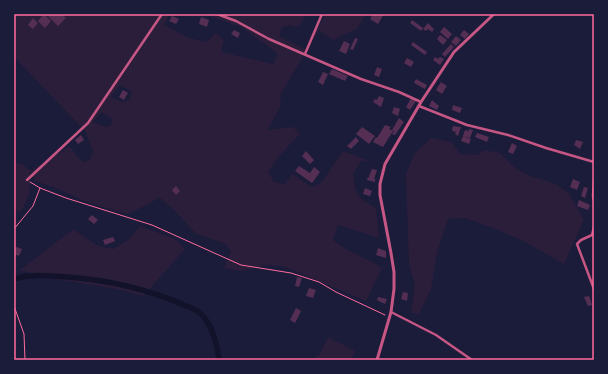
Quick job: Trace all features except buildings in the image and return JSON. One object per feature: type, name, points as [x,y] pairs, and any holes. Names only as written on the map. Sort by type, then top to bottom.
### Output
[{"type":"street","points":[[27,180],[88,123],[162,14]]},
{"type":"street","points":[[217,14],[361,79],[400,92],[421,102]]},
{"type":"street","points":[[305,54],[322,14]]},
{"type":"street","points":[[377,360],[391,312],[394,272],[382,209],[380,184],[385,164],[421,102],[454,52],[494,14]]},
{"type":"street","points":[[419,106],[467,125],[508,135],[594,162]]},
{"type":"street","points":[[594,182],[594,201]]},
{"type":"street","points":[[594,227],[592,235],[581,240],[577,244],[594,289]]},
{"type":"street","points":[[391,312],[436,335],[472,360]]},
{"type":"path","points":[[27,180],[40,188],[66,198],[152,225],[241,265],[292,273],[319,282],[336,292],[389,316]]},
{"type":"path","points":[[14,229],[33,206],[40,188]]},
{"type":"path","points":[[14,306],[24,334],[26,360]]},
{"type":"shaded area","points":[[14,14],[170,14],[164,25],[189,38],[206,42],[216,33],[224,40],[221,52],[273,64],[278,54],[243,28],[204,14],[306,14],[300,25],[297,27],[290,25],[282,27],[279,36],[305,49],[326,14],[366,14],[357,29],[333,40],[319,30],[280,95],[281,106],[267,130],[293,127],[300,134],[280,155],[268,172],[274,182],[285,184],[292,174],[312,187],[321,183],[343,151],[377,164],[362,160],[353,174],[358,195],[376,208],[379,238],[338,225],[333,240],[344,248],[382,268],[366,301],[283,266],[266,265],[241,271],[224,268],[231,251],[224,243],[196,234],[177,213],[159,197],[151,203],[127,214],[87,202],[35,181],[31,172],[29,194],[21,212],[14,210],[14,163],[22,164],[31,171],[70,146],[79,159],[85,162],[90,159],[93,152],[85,131],[14,57]],"holes":[[[120,85],[132,92],[129,100],[122,102],[111,97]],[[101,112],[113,119],[111,125],[107,127],[93,122]]]},
{"type":"shaded area","points":[[431,138],[451,142],[460,154],[478,155],[484,150],[500,153],[515,168],[530,176],[556,184],[569,194],[584,220],[564,264],[523,241],[493,228],[464,218],[448,219],[437,252],[431,289],[419,314],[411,313],[415,285],[409,265],[406,173],[415,153]]},
{"type":"shaded area","points":[[140,226],[175,239],[185,249],[143,296],[117,289],[49,278],[20,270],[73,229],[98,246],[113,249],[128,240]]},
{"type":"shaded area","points":[[328,337],[355,351],[351,360],[312,360],[320,354]]},
{"type":"waterway","points":[[14,279],[41,275],[83,278],[127,286],[170,299],[200,313],[211,328],[217,347],[219,360]]}]
